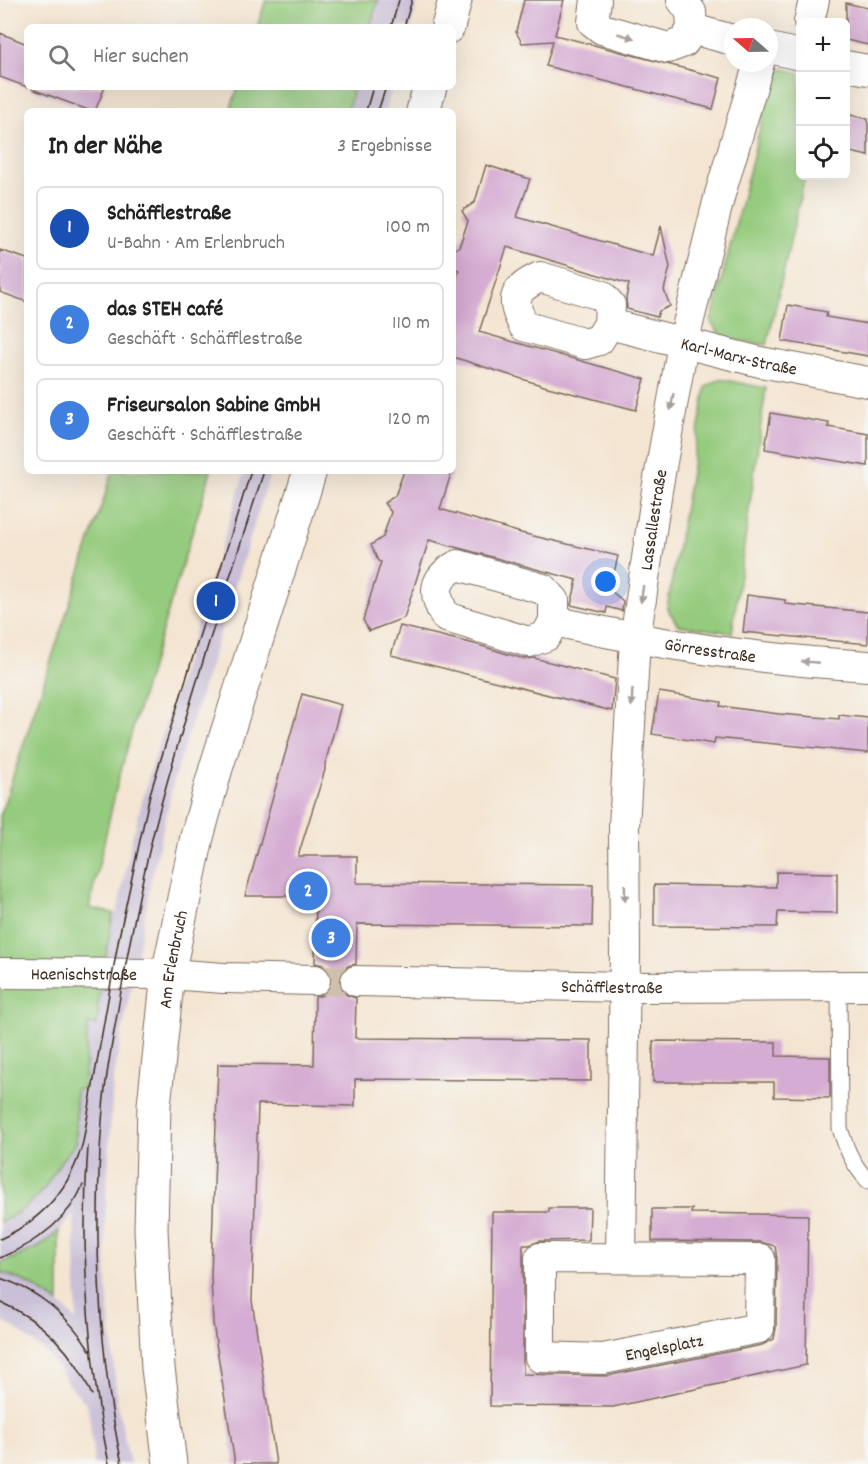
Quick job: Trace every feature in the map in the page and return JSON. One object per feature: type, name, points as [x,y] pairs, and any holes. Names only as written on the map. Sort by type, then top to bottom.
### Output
[{"type":"main road","points":[[449,24],[455,0]]},
{"type":"main road","points":[[424,108],[429,90]]},
{"type":"main road","name":"Am Erlenbruch","points":[[170,1464],[158,1368],[151,1229],[154,1105],[168,974],[184,891],[202,818],[309,474]]},
{"type":"street","points":[[596,0],[593,22],[602,29],[668,48],[684,42],[692,29],[692,12],[681,0]]},
{"type":"street","points":[[810,18],[814,0]]},
{"type":"street","points":[[692,29],[724,38]]},
{"type":"street","points":[[778,50],[796,54]]},
{"type":"street","points":[[850,67],[868,70]]},
{"type":"street","name":"Lassallestraße","points":[[625,987],[624,826],[635,640],[657,490],[683,344],[720,194],[756,72]]},
{"type":"street","name":"Karl-Marx-Straße","points":[[609,324],[760,362],[868,382]]},
{"type":"street","name":"Görresstraße","points":[[554,621],[635,640],[813,663],[868,666]]},
{"type":"street","name":"Haenischstraße","points":[[0,973],[168,974]]},
{"type":"street","points":[[168,974],[315,981]]},
{"type":"street","name":"Schäfflestraße","points":[[356,981],[625,987],[854,986]]},
{"type":"street","points":[[621,1258],[625,987]]},
{"type":"street","name":"Engelsplatz","points":[[540,1258],[621,1258],[760,1259],[759,1328],[603,1359],[540,1357],[540,1258]]},
{"type":"lane","points":[[854,986],[840,1128],[846,1149],[858,1170],[868,1181]]},
{"type":"shaded area","points":[[378,0],[418,0],[412,24],[371,24]]},
{"type":"shaded area","points":[[352,90],[392,90],[386,108],[349,108]]},
{"type":"shaded area","points":[[244,474],[270,474],[175,776],[152,876],[113,1081],[105,1224],[107,1289],[117,1401],[130,1464],[94,1464],[86,1403],[68,1384],[61,1371],[43,1350],[13,1327],[0,1321],[0,1223],[25,1208],[44,1189],[61,1161],[76,1143],[76,1089],[83,1089],[88,1024],[96,1025],[99,1011],[96,1010],[113,913],[117,913],[132,839],[150,772]],"holes":[[[74,1214],[76,1320],[59,1303],[59,1231]]]},
{"type":"green space","points":[[266,0],[378,0],[371,24],[258,24]]},
{"type":"green space","points":[[783,69],[796,72],[796,180],[804,180],[767,345],[723,338],[711,322],[773,77]]},
{"type":"green space","points":[[237,90],[352,90],[349,108],[231,108]]},
{"type":"green space","points":[[720,379],[766,388],[732,633],[678,625],[667,608],[706,387]]},
{"type":"green space","points":[[112,474],[210,474],[137,713],[117,785],[89,908],[113,913],[96,1025],[88,1024],[83,1089],[76,1089],[76,1143],[61,1161],[44,1189],[25,1208],[0,1223],[0,816]]},
{"type":"green space","points":[[59,1231],[59,1303],[28,1283],[0,1272],[0,1264],[39,1247]]},
{"type":"building","points":[[524,0],[564,0],[555,35],[721,78],[713,109],[546,66],[553,41],[522,43],[516,32]]},
{"type":"building","points":[[846,3],[868,8],[868,45],[850,41],[850,18],[846,18]]},
{"type":"building","points":[[0,33],[24,43],[24,86],[0,77]]},
{"type":"building","points":[[35,90],[104,90],[96,108],[83,108]]},
{"type":"building","points":[[850,115],[868,119],[868,156],[850,152]]},
{"type":"building","points":[[486,165],[530,179],[517,217],[653,256],[661,226],[670,267],[664,290],[670,306],[659,311],[657,317],[627,309],[626,298],[629,284],[507,247],[479,332],[645,379],[636,410],[544,386],[456,358],[456,280],[459,270],[456,269],[456,248],[459,247],[468,221],[462,211],[475,202]]},
{"type":"building","points":[[0,250],[24,258],[24,301],[0,292]]},
{"type":"building","points":[[788,305],[827,312],[826,317],[868,324],[868,356],[782,341]]},
{"type":"building","points":[[771,413],[829,423],[828,427],[868,434],[868,466],[765,449]]},
{"type":"building","points":[[403,474],[451,474],[440,509],[521,533],[618,556],[610,590],[623,601],[622,611],[607,607],[606,613],[571,605],[577,580],[429,540],[404,618],[369,631],[363,620],[381,562],[378,561],[371,545],[383,537],[391,512],[384,503],[395,496]]},
{"type":"building","points":[[747,595],[785,600],[785,604],[868,612],[868,644],[743,632]]},
{"type":"building","points":[[400,626],[475,644],[524,659],[534,658],[615,679],[612,711],[391,655]]},
{"type":"building","points":[[659,692],[721,702],[720,706],[779,714],[839,719],[839,715],[868,718],[868,753],[715,738],[714,744],[652,734]]},
{"type":"building","points":[[302,694],[341,705],[325,770],[298,856],[357,856],[357,883],[593,885],[592,926],[357,924],[356,964],[348,966],[342,972],[339,981],[341,990],[356,998],[355,1038],[591,1040],[591,1081],[355,1079],[355,1106],[258,1104],[252,1300],[276,1464],[235,1464],[213,1323],[211,1276],[218,1064],[314,1065],[315,997],[324,995],[332,981],[330,971],[323,965],[315,963],[316,896],[245,896]]},
{"type":"building","points":[[776,872],[837,873],[837,913],[778,912],[777,927],[654,926],[654,885],[776,887]]},
{"type":"building","points":[[653,1041],[776,1042],[776,1056],[830,1057],[830,1098],[774,1097],[774,1082],[653,1082]]},
{"type":"building","points":[[549,1208],[590,1208],[589,1240],[540,1241],[523,1245],[523,1374],[606,1376],[762,1345],[774,1339],[777,1259],[775,1246],[760,1242],[652,1241],[652,1209],[692,1209],[691,1213],[808,1215],[806,1365],[613,1407],[490,1406],[492,1212],[549,1212]]},
{"type":"tunnel","points":[[315,980],[356,981]]},
{"type":"tram line","points":[[392,24],[399,0]]},
{"type":"tram line","points":[[405,24],[412,0]]},
{"type":"tram line","points":[[367,108],[372,90]]},
{"type":"tram line","points":[[379,108],[385,90]]},
{"type":"tram line","points":[[0,1239],[42,1212],[63,1187],[78,1158],[83,1142],[119,937],[150,794],[250,474]]},
{"type":"tram line","points":[[122,1464],[107,1376],[99,1287],[98,1198],[106,1080],[133,926],[154,831],[197,681],[263,474]]},
{"type":"tram line","points":[[88,1146],[85,1226],[88,1306],[96,1385],[109,1464]]},
{"type":"tram line","points":[[0,1258],[38,1238],[49,1229],[69,1209],[83,1185]]},
{"type":"tram line","points":[[0,1278],[40,1297],[62,1315],[90,1350]]},
{"type":"tram line","points":[[0,1302],[30,1318],[55,1340],[76,1365],[92,1395]]},
{"type":"place","name":"Schäfflestraße","points":[[216,601]]},
{"type":"place","name":"das STEH café","points":[[308,891]]},
{"type":"place","name":"Friseursalon Sabine GmbH","points":[[331,938]]}]
